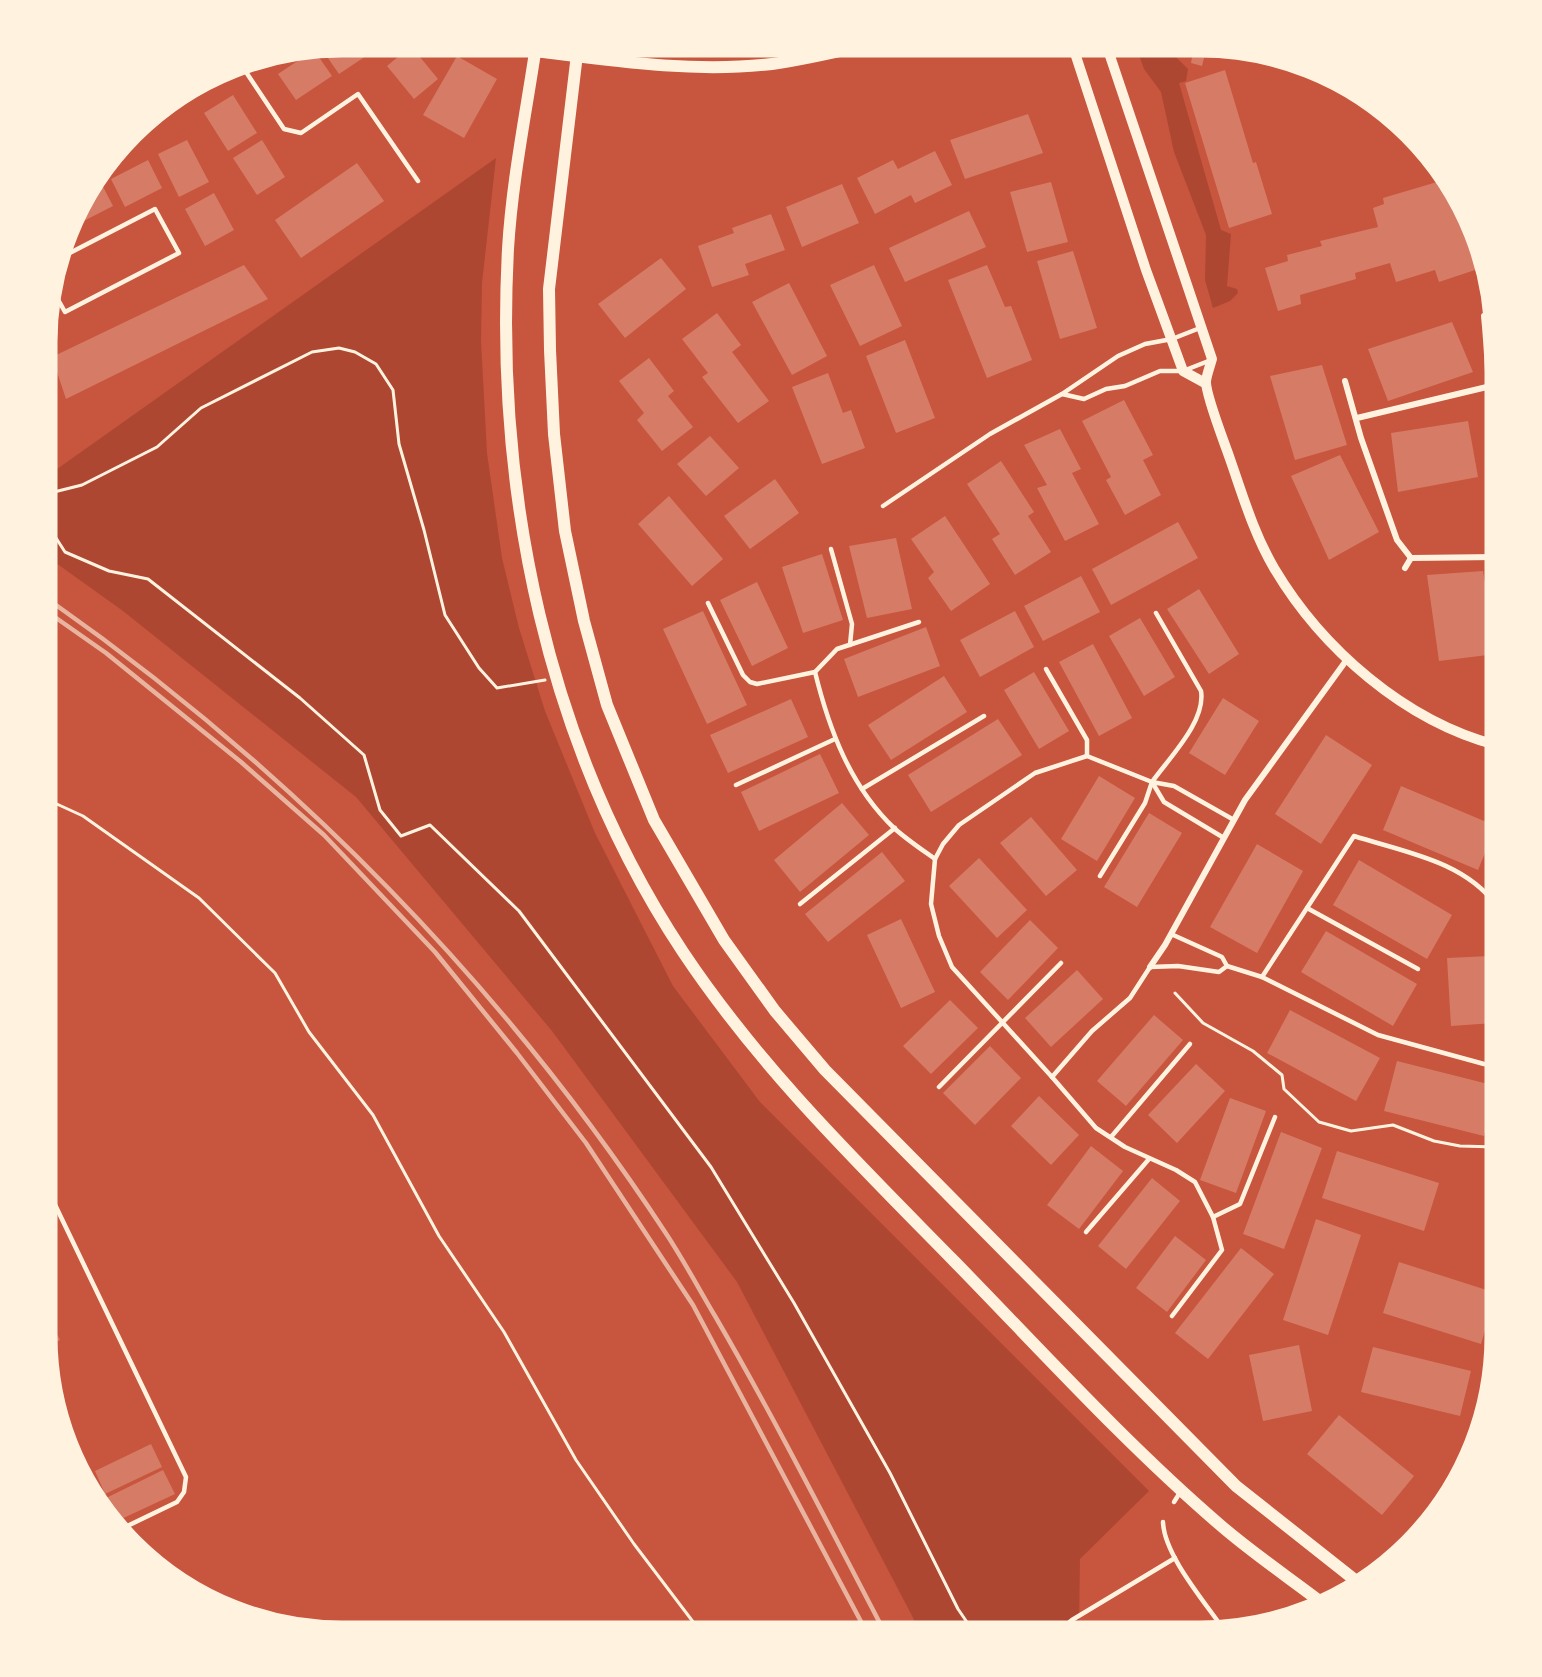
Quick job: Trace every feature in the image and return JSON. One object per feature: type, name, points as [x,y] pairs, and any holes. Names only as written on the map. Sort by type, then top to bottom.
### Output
[{"type":"main road","points":[[535,56],[508,243],[508,391],[515,479],[535,597],[556,679],[573,733],[619,841],[683,952],[744,1035],[807,1110],[1093,1403],[1219,1524],[1315,1598]]},
{"type":"main road","points":[[577,56],[549,289],[554,434],[565,531],[584,621],[607,705],[654,820],[724,940],[775,1011],[825,1070],[1236,1486],[1352,1578]]},
{"type":"main road","points":[[607,56],[672,67],[772,64],[812,56]]},
{"type":"street","points":[[1076,56],[1184,370],[1205,383]]},
{"type":"street","points":[[1110,56],[1212,359],[1205,383],[1250,516],[1273,566],[1306,613],[1348,658],[1390,694],[1450,729],[1486,742]]},
{"type":"street","points":[[1484,316],[1486,336]]},
{"type":"street","points":[[1345,381],[1361,438],[1396,540],[1411,558]]},
{"type":"street","points":[[1357,418],[1486,387]]},
{"type":"street","points":[[1411,558],[1486,557]]},
{"type":"street","points":[[1405,568],[1411,558]]},
{"type":"street","points":[[1150,967],[1171,934],[1245,800],[1348,658]]},
{"type":"lane","points":[[246,72],[284,129],[301,133],[358,94],[418,181]]},
{"type":"lane","points":[[59,301],[65,312],[179,253],[155,209],[70,253]]},
{"type":"lane","points":[[883,506],[990,434],[1062,394],[1118,356],[1145,344],[1172,339],[1202,328]]},
{"type":"lane","points":[[1062,394],[1084,399],[1106,389],[1125,386],[1160,371],[1184,370],[1212,359]]},
{"type":"lane","points":[[831,549],[852,624],[850,645]]},
{"type":"lane","points":[[708,603],[743,675],[750,682],[757,684],[814,672],[837,649],[919,622]]},
{"type":"lane","points":[[1100,876],[1145,803],[1152,782],[1200,716],[1203,702],[1201,691],[1156,613]]},
{"type":"lane","points":[[1046,669],[1087,740],[1087,756]]},
{"type":"lane","points":[[814,672],[835,739],[862,789],[894,828],[935,860]]},
{"type":"lane","points":[[862,789],[984,716]]},
{"type":"lane","points":[[736,785],[835,739]]},
{"type":"lane","points":[[1172,1316],[1222,1250],[1212,1216],[1195,1182],[1176,1170],[1149,1159],[1096,1128],[1002,1020],[952,967],[939,936],[931,904],[935,860],[943,844],[959,825],[1035,773],[1087,756],[1152,782],[1174,786],[1234,820]]},
{"type":"lane","points":[[1152,782],[1164,802],[1224,838]]},
{"type":"lane","points":[[800,904],[894,828]]},
{"type":"lane","points":[[1262,977],[1354,836],[1460,872],[1477,882],[1486,893]]},
{"type":"lane","points":[[1307,908],[1418,969]]},
{"type":"lane","points":[[1171,934],[1222,957],[1227,966],[1262,977],[1378,1035],[1486,1064]]},
{"type":"lane","points":[[939,1087],[1002,1020],[1061,963]]},
{"type":"lane","points":[[1052,1077],[1092,1032],[1130,998],[1150,967],[1178,966],[1219,972],[1227,966]]},
{"type":"lane","points":[[1110,1137],[1190,1044]]},
{"type":"lane","points":[[1212,1216],[1240,1204],[1275,1117]]},
{"type":"lane","points":[[1086,1232],[1149,1159]]},
{"type":"lane","points":[[56,1207],[186,1477],[184,1492],[177,1502],[128,1526]]},
{"type":"lane","points":[[1174,1502],[1183,1489]]},
{"type":"lane","points":[[1163,1522],[1164,1534],[1175,1558],[1218,1621]]},
{"type":"lane","points":[[1070,1622],[1175,1558]]},
{"type":"path","points":[[56,492],[82,485],[157,447],[201,408],[312,352],[339,348],[355,352],[376,364],[393,390],[399,444],[445,615],[479,668],[497,688],[556,679]]},
{"type":"path","points":[[56,537],[65,552],[109,571],[148,579],[300,698],[364,754],[380,810],[401,836],[430,825],[519,911],[711,1167],[794,1303],[890,1473],[958,1609],[967,1622]]},
{"type":"path","points":[[56,804],[83,816],[199,898],[275,973],[309,1032],[373,1115],[439,1236],[504,1332],[576,1460],[634,1544],[693,1622]]},
{"type":"path","points":[[1175,993],[1203,1023],[1253,1051],[1282,1075],[1284,1089],[1319,1122],[1351,1131],[1393,1125],[1434,1141],[1460,1146],[1486,1147]]},
{"type":"shaded area","points":[[1139,56],[1175,56],[1188,69],[1186,81],[1179,83],[1221,230],[1231,234],[1227,286],[1237,289],[1238,293],[1230,301],[1213,308],[1205,280],[1206,235],[1174,152],[1161,92],[1144,69]]},
{"type":"shaded area","points":[[496,158],[482,283],[481,341],[487,453],[502,558],[519,628],[545,711],[595,833],[673,986],[760,1102],[1149,1491],[1080,1559],[1079,1622],[915,1622],[737,1282],[552,1031],[356,797],[123,611],[56,563],[56,470]]},
{"type":"building","points":[[318,56],[332,76],[296,100],[278,74],[301,58]]},
{"type":"building","points":[[327,56],[366,56],[339,74]]},
{"type":"building","points":[[399,56],[419,56],[438,79],[414,99],[387,66]]},
{"type":"building","points":[[457,56],[497,79],[464,138],[423,115]]},
{"type":"building","points":[[1192,56],[1204,56],[1202,66],[1191,63]]},
{"type":"building","points":[[1225,70],[1253,163],[1256,162],[1272,214],[1229,228],[1185,83]]},
{"type":"building","points":[[233,95],[257,133],[228,151],[204,113]]},
{"type":"building","points":[[1028,114],[1043,153],[965,179],[950,140]]},
{"type":"building","points":[[187,140],[209,182],[179,197],[158,154]]},
{"type":"building","points":[[262,140],[285,177],[257,195],[233,158]]},
{"type":"building","points":[[935,151],[952,185],[915,203],[911,195],[875,214],[857,178],[893,160],[898,169]]},
{"type":"building","points":[[148,160],[162,188],[125,207],[111,179]]},
{"type":"building","points":[[357,163],[384,201],[301,258],[275,220]]},
{"type":"building","points":[[1051,182],[1068,242],[1027,252],[1010,192]]},
{"type":"building","points":[[1437,182],[1465,232],[1477,269],[1439,282],[1435,270],[1396,282],[1390,263],[1355,273],[1356,279],[1300,295],[1301,304],[1278,311],[1265,268],[1288,261],[1287,255],[1322,246],[1320,241],[1378,227],[1373,208],[1384,204],[1383,198]]},
{"type":"building","points":[[842,184],[859,223],[802,247],[786,207]]},
{"type":"building","points":[[102,186],[113,206],[82,222]]},
{"type":"building","points":[[214,193],[234,230],[205,246],[185,209]]},
{"type":"building","points":[[969,211],[986,247],[905,282],[889,248]]},
{"type":"building","points":[[771,214],[785,250],[745,264],[749,275],[712,287],[698,246],[734,233],[732,228]]},
{"type":"building","points":[[1073,251],[1097,328],[1060,339],[1037,261]]},
{"type":"building","points":[[661,258],[686,289],[625,338],[598,304]]},
{"type":"building","points":[[244,265],[268,299],[66,399],[56,369],[56,355]]},
{"type":"building","points":[[874,265],[902,326],[860,346],[830,285]]},
{"type":"building","points":[[987,265],[1005,307],[1011,306],[1032,360],[987,378],[948,280]]},
{"type":"building","points":[[789,283],[827,356],[792,375],[752,302]]},
{"type":"building","points":[[717,313],[741,345],[732,352],[769,401],[738,423],[702,377],[708,373],[682,339]]},
{"type":"building","points":[[1452,322],[1473,372],[1388,401],[1368,349]]},
{"type":"building","points":[[905,340],[935,418],[896,433],[866,356]]},
{"type":"building","points":[[649,358],[674,391],[668,396],[693,427],[662,451],[637,420],[644,413],[619,381]]},
{"type":"building","points":[[1322,365],[1347,445],[1295,460],[1270,376]]},
{"type":"building","points":[[828,373],[843,413],[851,410],[865,448],[822,464],[792,387]]},
{"type":"building","points":[[1124,400],[1153,455],[1143,460],[1161,495],[1125,515],[1106,480],[1111,477],[1082,421]]},
{"type":"building","points":[[1468,421],[1478,477],[1398,492],[1391,433]]},
{"type":"building","points":[[1060,429],[1081,469],[1072,473],[1099,524],[1065,541],[1037,488],[1047,485],[1024,445]]},
{"type":"building","points":[[710,436],[739,468],[706,496],[677,464]]},
{"type":"building","points":[[1340,455],[1379,532],[1329,560],[1291,476]]},
{"type":"building","points":[[1001,461],[1034,512],[1028,516],[1051,552],[1015,575],[992,539],[1000,534],[967,484]]},
{"type":"building","points":[[775,479],[799,513],[750,549],[724,516]]},
{"type":"building","points":[[669,496],[723,559],[692,586],[638,524]]},
{"type":"building","points":[[945,516],[990,584],[951,611],[928,578],[934,572],[911,539]]},
{"type":"building","points":[[1178,522],[1198,558],[1111,605],[1092,569]]},
{"type":"building","points":[[896,538],[912,609],[867,618],[849,546]]},
{"type":"building","points":[[822,554],[843,620],[803,633],[782,567]]},
{"type":"building","points":[[1483,571],[1486,590],[1486,655],[1439,661],[1427,575]]},
{"type":"building","points":[[1081,576],[1100,612],[1043,641],[1024,606]]},
{"type":"building","points":[[757,582],[788,648],[752,666],[720,600]]},
{"type":"building","points":[[1199,589],[1239,654],[1209,674],[1167,609]]},
{"type":"building","points":[[703,611],[747,705],[707,724],[663,629]]},
{"type":"building","points":[[1015,611],[1034,647],[980,677],[960,640]]},
{"type":"building","points":[[1140,618],[1175,677],[1144,696],[1109,636]]},
{"type":"building","points":[[926,627],[940,666],[858,697],[844,659]]},
{"type":"building","points":[[1093,644],[1132,718],[1099,736],[1059,662]]},
{"type":"building","points":[[1034,672],[1069,731],[1039,749],[1004,690]]},
{"type":"building","points":[[944,676],[967,712],[891,760],[868,725]]},
{"type":"building","points":[[1223,698],[1259,721],[1225,775],[1189,753]]},
{"type":"building","points":[[791,699],[808,737],[728,773],[710,735]]},
{"type":"building","points":[[998,719],[1022,755],[931,812],[908,775]]},
{"type":"building","points":[[1326,735],[1372,765],[1321,844],[1275,814]]},
{"type":"building","points":[[820,754],[839,793],[759,831],[741,792]]},
{"type":"building","points":[[1099,776],[1135,798],[1097,861],[1061,839]]},
{"type":"building","points":[[1401,786],[1486,822],[1486,850],[1478,870],[1383,830]]},
{"type":"building","points":[[842,803],[869,835],[800,892],[774,860]]},
{"type":"building","points":[[1149,813],[1182,833],[1137,907],[1104,887]]},
{"type":"building","points":[[1031,817],[1077,870],[1046,896],[1000,843]]},
{"type":"building","points":[[1257,844],[1303,871],[1257,953],[1210,927]]},
{"type":"building","points":[[882,852],[905,881],[828,942],[805,914]]},
{"type":"building","points":[[979,858],[1027,910],[997,938],[949,886]]},
{"type":"building","points":[[1359,860],[1452,915],[1427,959],[1333,905]]},
{"type":"building","points":[[901,919],[935,992],[901,1008],[867,935]]},
{"type":"building","points":[[1030,920],[1058,948],[1008,1000],[980,972]]},
{"type":"building","points":[[1326,931],[1417,984],[1393,1026],[1301,972]]},
{"type":"building","points":[[1486,956],[1486,1024],[1451,1026],[1447,958]]},
{"type":"building","points":[[1077,970],[1103,999],[1051,1047],[1025,1018]]},
{"type":"building","points":[[950,1000],[978,1028],[931,1074],[903,1046]]},
{"type":"building","points":[[1290,1010],[1380,1058],[1356,1101],[1267,1053]]},
{"type":"building","points":[[1154,1015],[1183,1040],[1126,1106],[1097,1081]]},
{"type":"building","points":[[990,1046],[1021,1078],[975,1125],[943,1093]]},
{"type":"building","points":[[1397,1061],[1486,1083],[1484,1136],[1384,1111]]},
{"type":"building","points":[[1196,1064],[1225,1091],[1177,1143],[1148,1115]]},
{"type":"building","points":[[1039,1096],[1079,1135],[1051,1165],[1011,1126]]},
{"type":"building","points":[[1230,1098],[1266,1111],[1236,1193],[1200,1180]]},
{"type":"building","points":[[1281,1132],[1322,1148],[1284,1249],[1243,1234]]},
{"type":"building","points":[[1091,1146],[1123,1171],[1079,1229],[1047,1205]]},
{"type":"building","points":[[1337,1151],[1439,1183],[1424,1231],[1322,1198]]},
{"type":"building","points":[[1152,1178],[1180,1201],[1126,1269],[1098,1246]]},
{"type":"building","points":[[1316,1219],[1361,1235],[1328,1335],[1283,1320]]},
{"type":"building","points":[[1175,1236],[1206,1260],[1167,1312],[1136,1288]]},
{"type":"building","points":[[1241,1248],[1274,1274],[1208,1359],[1175,1333]]},
{"type":"building","points":[[1399,1262],[1486,1290],[1486,1327],[1481,1344],[1383,1313]]},
{"type":"building","points":[[1299,1345],[1312,1411],[1263,1421],[1249,1355]]},
{"type":"building","points":[[1373,1347],[1471,1371],[1460,1416],[1361,1392]]},
{"type":"building","points":[[1339,1415],[1414,1476],[1382,1515],[1307,1454]]},
{"type":"building","points":[[151,1444],[162,1467],[105,1494],[95,1471]]},
{"type":"building","points":[[163,1470],[175,1494],[122,1519],[107,1498]]},
{"type":"railway","points":[[56,605],[139,666],[226,736],[309,810],[388,888],[464,970],[536,1055],[604,1143],[667,1235],[759,1394],[879,1622]]},
{"type":"railway","points":[[56,618],[106,653],[241,762],[324,835],[435,952],[517,1053],[586,1143],[693,1305],[861,1622]]}]
